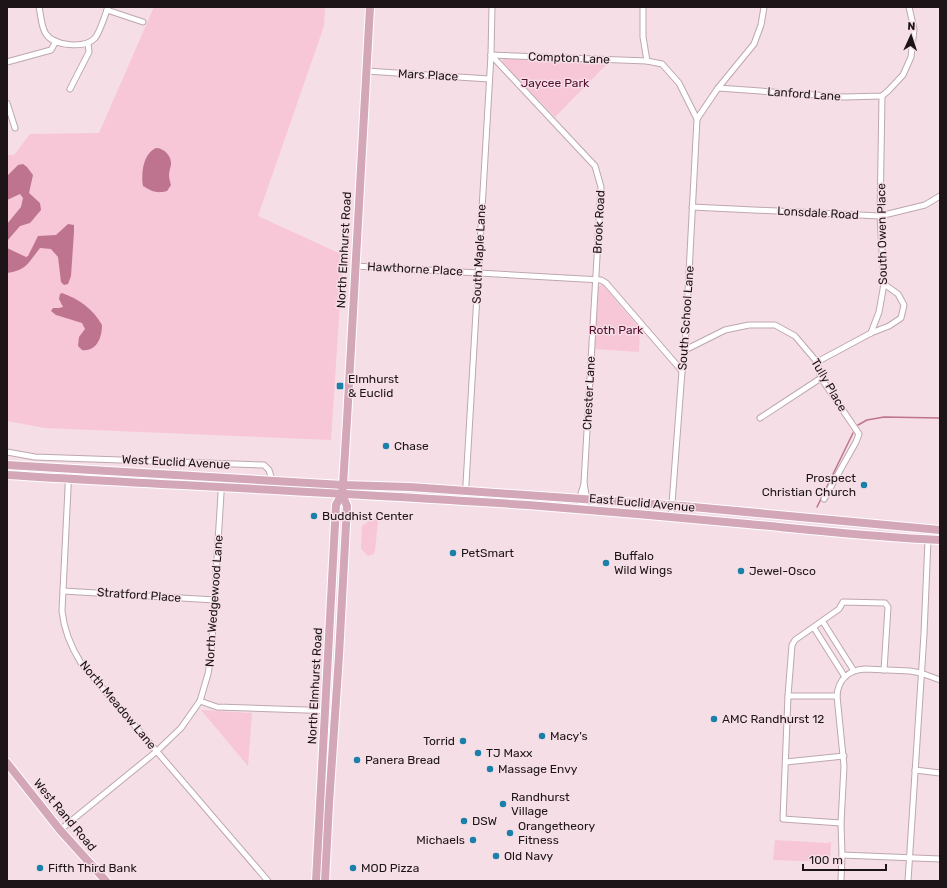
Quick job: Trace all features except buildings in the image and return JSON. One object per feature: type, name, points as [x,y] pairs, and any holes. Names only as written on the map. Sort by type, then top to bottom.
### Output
[{"type":"main road","name":"North Elmhurst Road","points":[[316,881],[336,505],[342,494],[348,420],[355,266],[370,7]]},
{"type":"main road","name":"West Euclid Avenue","points":[[7,465],[343,484]]},
{"type":"main road","name":"West Euclid Avenue","points":[[7,475],[342,494]]},
{"type":"main road","name":"East Euclid Avenue","points":[[343,484],[410,487],[672,506],[940,530]]},
{"type":"main road","name":"North Elmhurst Road","points":[[325,881],[347,506],[342,494]]},
{"type":"main road","name":"East Euclid Avenue","points":[[342,494],[583,510],[837,533],[940,540]]},
{"type":"main road","name":"West Rand Road","points":[[7,763],[60,830],[106,881]]},
{"type":"street","points":[[39,7],[46,35],[56,41],[72,45],[88,43],[96,38],[107,9],[143,22]]},
{"type":"street","name":"South Maple Lane","points":[[465,501],[477,273],[491,55],[492,7]]},
{"type":"street","points":[[643,7],[644,37],[647,61]]},
{"type":"street","points":[[697,119],[718,88],[754,44],[761,26],[764,7]]},
{"type":"street","points":[[882,96],[903,75],[911,57],[914,29],[909,7]]},
{"type":"street","points":[[7,62],[51,50],[56,41]]},
{"type":"street","points":[[70,89],[89,52],[88,43]]},
{"type":"street","name":"Compton Lane","points":[[491,55],[647,61],[662,64],[679,83],[697,119]]},
{"type":"street","name":"Brook Road","points":[[491,55],[595,166],[601,187],[596,279]]},
{"type":"street","name":"Mars Place","points":[[366,71],[489,79]]},
{"type":"street","name":"Lanford Lane","points":[[718,88],[844,97],[882,96]]},
{"type":"street","name":"South Owen Place","points":[[871,333],[879,312],[884,284],[880,216],[882,96]]},
{"type":"street","points":[[7,103],[15,128]]},
{"type":"street","name":"South School Lane","points":[[671,517],[682,371],[685,350],[697,119]]},
{"type":"street","name":"Lonsdale Road","points":[[692,207],[880,216],[925,205],[940,196]]},
{"type":"street","name":"Hawthorne Place","points":[[355,266],[596,279]]},
{"type":"street","points":[[596,279],[606,283],[682,371]]},
{"type":"street","name":"Chester Lane","points":[[583,500],[596,279]]},
{"type":"street","points":[[817,362],[871,333],[889,326],[901,318],[904,305],[898,294],[884,284]]},
{"type":"street","name":"Tully Place","points":[[685,350],[725,330],[749,325],[775,326],[795,336],[817,362],[822,378],[859,434],[824,499]]},
{"type":"street","points":[[760,418],[822,378]]},
{"type":"street","points":[[7,452],[35,457],[264,465],[269,470],[272,480]]},
{"type":"street","name":"North Meadow Lane","points":[[69,468],[62,611],[68,641],[81,663],[268,881]]},
{"type":"street","name":"North Wedgewood Lane","points":[[60,830],[181,728],[200,701],[208,674],[211,656],[222,477]]},
{"type":"street","points":[[583,500],[583,510]]},
{"type":"street","points":[[908,881],[928,540]]},
{"type":"street","name":"Stratford Place","points":[[63,591],[215,600]]},
{"type":"street","points":[[841,823],[783,819],[788,696],[792,645],[795,640],[823,622],[839,609],[843,602],[885,603],[888,607],[884,670]]},
{"type":"street","points":[[823,622],[854,671]]},
{"type":"street","points":[[814,628],[845,677]]},
{"type":"street","points":[[841,881],[841,823],[844,756],[837,696],[840,681],[854,671],[865,669],[921,673],[940,680]]},
{"type":"street","points":[[788,696],[837,696]]},
{"type":"street","points":[[200,701],[217,707],[335,711]]},
{"type":"street","points":[[786,762],[844,756]]},
{"type":"street","points":[[915,770],[940,773]]},
{"type":"street","points":[[842,855],[940,859]]},
{"type":"green space","points":[[154,7],[325,7],[324,26],[258,216],[343,255],[331,440],[45,428],[7,421],[7,155],[14,155],[30,134],[99,133]]},
{"type":"green space","name":"Jaycee Park","points":[[504,57],[609,62],[555,117],[502,62]]},
{"type":"green space","name":"Roth Park","points":[[602,284],[640,329],[639,352],[594,349],[597,288]]},
{"type":"green space","points":[[373,518],[377,519],[378,521],[375,551],[374,554],[368,556],[361,549],[362,526]]},
{"type":"green space","points":[[201,710],[252,713],[248,766]]},
{"type":"green space","points":[[775,840],[831,842],[830,862],[773,860]]},
{"type":"shaded area","points":[[156,148],[162,149],[167,153],[171,162],[169,175],[171,185],[167,191],[163,192],[154,192],[143,186],[142,175],[144,164],[148,155]]},
{"type":"shaded area","points":[[23,164],[33,175],[29,193],[40,203],[41,210],[30,223],[20,226],[7,241],[7,224],[21,207],[23,198],[20,194],[7,200],[7,176],[18,165]]},
{"type":"shaded area","points":[[68,224],[74,225],[74,232],[71,276],[68,284],[64,285],[61,282],[58,257],[51,249],[40,248],[30,262],[23,268],[7,273],[7,248],[26,257],[28,256],[38,236],[56,235]]},
{"type":"shaded area","points":[[62,293],[74,298],[90,309],[102,325],[100,339],[91,349],[82,350],[78,346],[79,337],[85,329],[82,323],[56,315],[51,311],[53,308],[63,307],[59,299],[60,294]]},
{"type":"waterway","points":[[858,425],[867,420],[884,417],[940,418]]},
{"type":"waterway","points":[[817,507],[853,433]]},
{"type":"place","name":"Elmhurst & Euclid","points":[[340,386]]},
{"type":"place","name":"Chase","points":[[386,446]]},
{"type":"place","name":"Prospect Christian Church","points":[[864,485]]},
{"type":"place","name":"Buddhist Center","points":[[314,516]]},
{"type":"place","name":"PetSmart","points":[[453,553]]},
{"type":"place","name":"Buffalo Wild Wings","points":[[606,563]]},
{"type":"place","name":"Jewel-Osco","points":[[741,571]]},
{"type":"place","name":"AMC Randhurst 12","points":[[714,719]]},
{"type":"place","name":"Macy's","points":[[542,736]]},
{"type":"place","name":"Torrid","points":[[463,741]]},
{"type":"place","name":"TJ Maxx","points":[[478,753]]},
{"type":"place","name":"Panera Bread","points":[[357,760]]},
{"type":"place","name":"Massage Envy","points":[[490,769]]},
{"type":"place","name":"Randhurst Village","points":[[503,804]]},
{"type":"place","name":"DSW","points":[[464,821]]},
{"type":"place","name":"Orangetheory Fitness","points":[[510,833]]},
{"type":"place","name":"Michaels","points":[[473,840]]},
{"type":"place","name":"Old Navy","points":[[496,856]]},
{"type":"place","name":"Fifth Third Bank","points":[[40,868]]},
{"type":"place","name":"MOD Pizza","points":[[353,868]]}]
